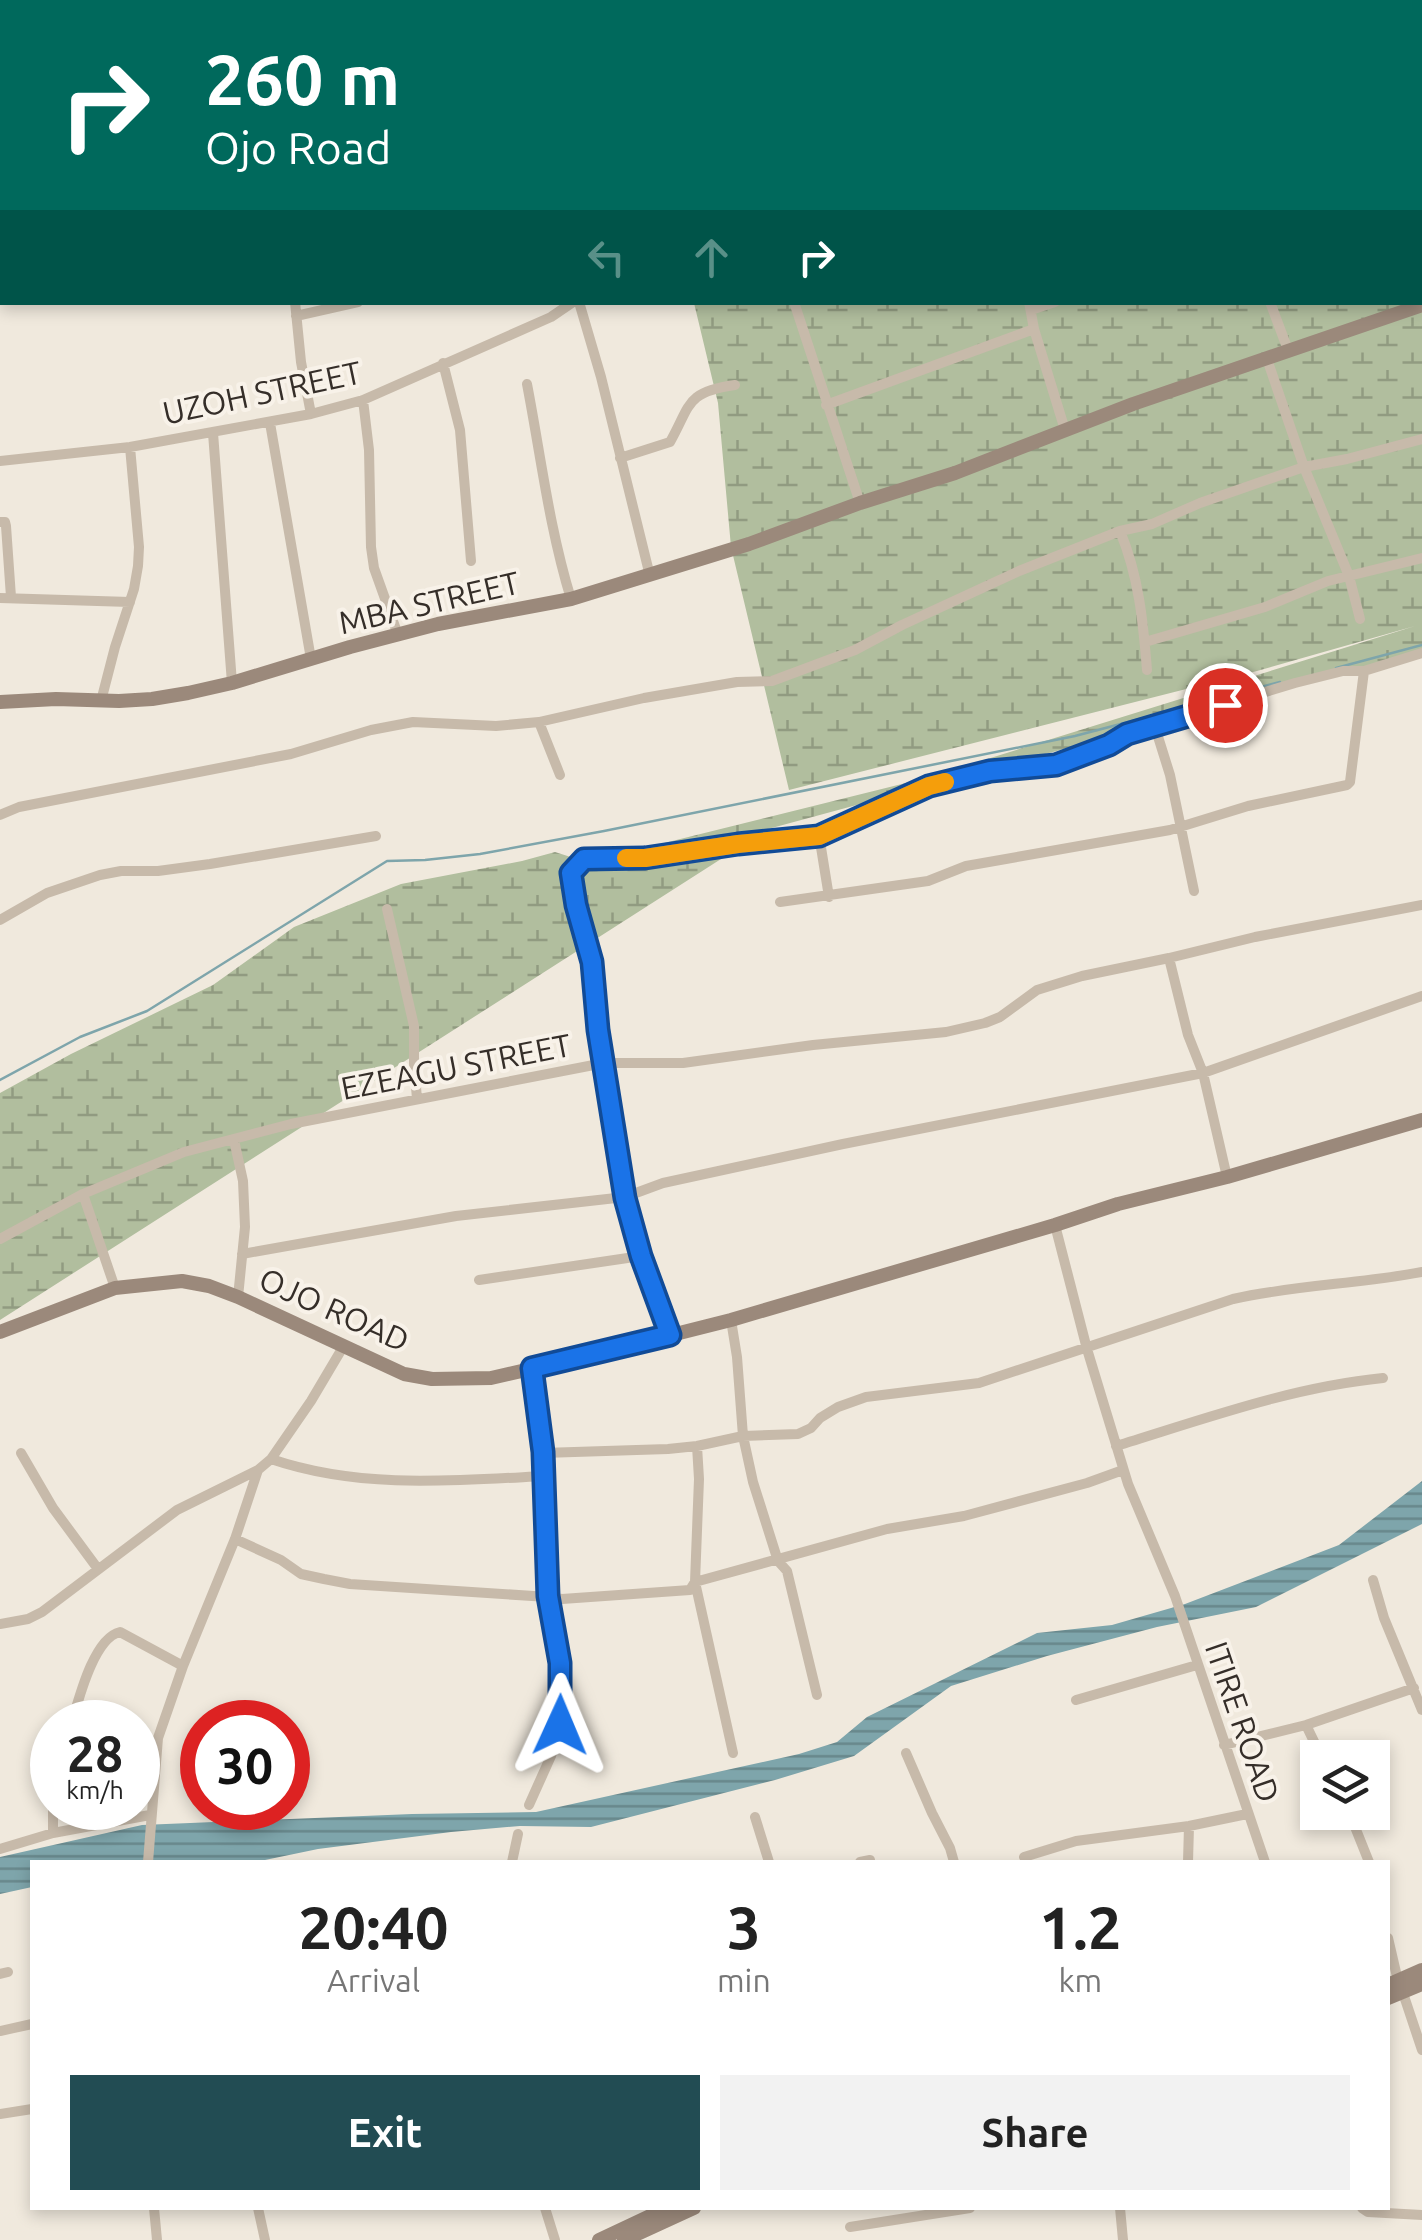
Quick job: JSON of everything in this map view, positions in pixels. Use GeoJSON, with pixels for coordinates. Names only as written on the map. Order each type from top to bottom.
{"type":"FeatureCollection","features":[{"type":"Feature","properties":{"kind":"street"},"geometry":{"type":"LineString","coordinates":[[295,305],[311,414]]}},
{"type":"Feature","properties":{"kind":"street"},"geometry":{"type":"LineString","coordinates":[[296,316],[345,305]]}},
{"type":"Feature","properties":{"kind":"street","name":"UZOH STREET"},"geometry":{"type":"LineString","coordinates":[[0,461],[130,447],[270,423],[364,400],[571,305]]}},
{"type":"Feature","properties":{"kind":"street"},"geometry":{"type":"LineString","coordinates":[[577,305],[601,377],[650,576]]}},
{"type":"Feature","properties":{"kind":"street"},"geometry":{"type":"LineString","coordinates":[[795,305],[860,503]]}},
{"type":"Feature","properties":{"kind":"street"},"geometry":{"type":"LineString","coordinates":[[1271,305],[1288,350]]}},
{"type":"Feature","properties":{"kind":"street"},"geometry":{"type":"LineString","coordinates":[[1030,306],[1065,430]]}},
{"type":"Feature","properties":{"kind":"street","name":"MBA STREET"},"geometry":{"type":"LineString","coordinates":[[0,702],[152,699],[232,683],[438,624],[571,599],[762,540],[1288,350],[1422,306]]}},
{"type":"Feature","properties":{"kind":"street"},"geometry":{"type":"LineString","coordinates":[[826,405],[1034,329]]}},
{"type":"Feature","properties":{"kind":"street"},"geometry":{"type":"LineString","coordinates":[[1266,358],[1304,468],[1349,576],[1360,619]]}},
{"type":"Feature","properties":{"kind":"street"},"geometry":{"type":"LineString","coordinates":[[443,363],[460,430],[471,561]]}},
{"type":"Feature","properties":{"kind":"street"},"geometry":{"type":"LineString","coordinates":[[527,384],[546,502],[571,599]]}},
{"type":"Feature","properties":{"kind":"street"},"geometry":{"type":"LineString","coordinates":[[620,458],[670,442],[685,409],[696,396],[735,385]]}},
{"type":"Feature","properties":{"kind":"street"},"geometry":{"type":"LineString","coordinates":[[364,400],[374,568],[398,635]]}},
{"type":"Feature","properties":{"kind":"street"},"geometry":{"type":"LineString","coordinates":[[270,423],[312,659]]}},
{"type":"Feature","properties":{"kind":"street"},"geometry":{"type":"LineString","coordinates":[[213,433],[232,683]]}},
{"type":"Feature","properties":{"kind":"street"},"geometry":{"type":"LineString","coordinates":[[0,815],[18,806],[198,774],[413,722],[496,726],[539,722],[644,698],[737,682],[772,681],[854,650],[1020,571],[1120,531],[1152,524],[1200,503],[1304,468],[1422,438]]}},
{"type":"Feature","properties":{"kind":"street"},"geometry":{"type":"LineString","coordinates":[[101,701],[136,577],[139,547],[130,447]]}},
{"type":"Feature","properties":{"kind":"street"},"geometry":{"type":"LineString","coordinates":[[0,522],[6,526],[5,597],[130,602]]}},
{"type":"Feature","properties":{"kind":"street"},"geometry":{"type":"LineString","coordinates":[[1120,531],[1140,596],[1147,670]]}},
{"type":"Feature","properties":{"kind":"street"},"geometry":{"type":"LineString","coordinates":[[1145,642],[1265,608],[1328,581],[1422,558]]}},
{"type":"Feature","properties":{"kind":"street"},"geometry":{"type":"LineString","coordinates":[[670,1335],[625,1198],[592,962],[571,873],[584,859],[645,858],[819,836],[929,786],[990,771],[1056,765],[1127,734],[1342,670],[1364,671],[1422,653]]}},
{"type":"Feature","properties":{"kind":"street"},"geometry":{"type":"LineString","coordinates":[[780,902],[928,882],[966,866],[1181,827],[1248,806],[1347,785],[1364,671]]}},
{"type":"Feature","properties":{"kind":"street"},"geometry":{"type":"LineString","coordinates":[[539,722],[560,775]]}},
{"type":"Feature","properties":{"kind":"street"},"geometry":{"type":"LineString","coordinates":[[1155,727],[1170,776],[1194,891]]}},
{"type":"Feature","properties":{"kind":"street"},"geometry":{"type":"LineString","coordinates":[[0,920],[47,894],[100,875],[210,864],[376,836]]}},
{"type":"Feature","properties":{"kind":"street"},"geometry":{"type":"LineString","coordinates":[[819,836],[828,897]]}},
{"type":"Feature","properties":{"kind":"street","name":"EZEAGU STREET"},"geometry":{"type":"LineString","coordinates":[[0,1239],[83,1194],[184,1152],[291,1124],[604,1064],[683,1063],[946,1032],[1000,1017],[1037,990],[1058,982],[1255,937],[1422,905]]}},
{"type":"Feature","properties":{"kind":"street"},"geometry":{"type":"LineString","coordinates":[[387,909],[414,1026],[418,1099]]}},
{"type":"Feature","properties":{"kind":"street"},"geometry":{"type":"LineString","coordinates":[[1169,958],[1194,1056],[1203,1073],[1227,1176]]}},
{"type":"Feature","properties":{"kind":"street"},"geometry":{"type":"LineString","coordinates":[[242,1254],[492,1210],[625,1198],[663,1184],[842,1144],[1203,1073],[1422,996]]}},
{"type":"Feature","properties":{"kind":"street","name":"OJO ROAD"},"geometry":{"type":"LineString","coordinates":[[0,1332],[115,1288],[182,1281],[238,1297],[404,1374],[432,1379],[491,1378],[732,1320],[1118,1204],[1422,1120]]}},
{"type":"Feature","properties":{"kind":"street"},"geometry":{"type":"LineString","coordinates":[[234,1140],[243,1181],[245,1227],[238,1297]]}},
{"type":"Feature","properties":{"kind":"street"},"geometry":{"type":"LineString","coordinates":[[83,1194],[115,1288]]}},
{"type":"Feature","properties":{"kind":"street","name":"ITIRE ROAD"},"geometry":{"type":"LineString","coordinates":[[1055,1225],[1116,1446],[1174,1596],[1264,1860]]}},
{"type":"Feature","properties":{"kind":"street"},"geometry":{"type":"LineString","coordinates":[[479,1280],[641,1256]]}},
{"type":"Feature","properties":{"kind":"street"},"geometry":{"type":"LineString","coordinates":[[543,1452],[698,1446],[743,1436],[798,1434],[838,1407],[866,1398],[979,1383],[1266,1292],[1361,1283],[1422,1272]]}},
{"type":"Feature","properties":{"kind":"street"},"geometry":{"type":"LineString","coordinates":[[732,1320],[743,1436],[753,1482],[778,1561],[788,1571],[817,1694]]}},
{"type":"Feature","properties":{"kind":"street"},"geometry":{"type":"LineString","coordinates":[[0,1624],[42,1612],[177,1510],[258,1470],[271,1459],[312,1400],[343,1347]]}},
{"type":"Feature","properties":{"kind":"street"},"geometry":{"type":"LineString","coordinates":[[529,1806],[552,1756],[560,1725],[560,1663],[548,1596],[543,1452],[532,1368]]}},
{"type":"Feature","properties":{"kind":"street"},"geometry":{"type":"LineString","coordinates":[[1116,1446],[1339,1382],[1383,1378]]}},
{"type":"Feature","properties":{"kind":"street"},"geometry":{"type":"LineString","coordinates":[[698,1446],[695,1582],[733,1753]]}},
{"type":"Feature","properties":{"kind":"street"},"geometry":{"type":"LineString","coordinates":[[21,1453],[53,1508],[98,1569]]}},
{"type":"Feature","properties":{"kind":"street"},"geometry":{"type":"LineString","coordinates":[[271,1459],[316,1472],[366,1479],[432,1482],[542,1476]]}},
{"type":"Feature","properties":{"kind":"street"},"geometry":{"type":"LineString","coordinates":[[160,1732],[258,1470]]}},
{"type":"Feature","properties":{"kind":"street"},"geometry":{"type":"LineString","coordinates":[[235,1538],[301,1574],[350,1584],[562,1599],[678,1592],[690,1590],[695,1582],[870,1534],[964,1516],[1124,1470]]}},
{"type":"Feature","properties":{"kind":"street"},"geometry":{"type":"LineString","coordinates":[[1373,1580],[1384,1618],[1422,1710]]}},
{"type":"Feature","properties":{"kind":"street"},"geometry":{"type":"LineString","coordinates":[[79,1700],[91,1666],[112,1634],[120,1632],[183,1666]]}},
{"type":"Feature","properties":{"kind":"street"},"geometry":{"type":"LineString","coordinates":[[1076,1700],[1197,1665]]}},
{"type":"Feature","properties":{"kind":"street"},"geometry":{"type":"LineString","coordinates":[[1224,1745],[1306,1725],[1414,1688]]}},
{"type":"Feature","properties":{"kind":"street"},"geometry":{"type":"LineString","coordinates":[[1306,1725],[1313,1740]]}},
{"type":"Feature","properties":{"kind":"street"},"geometry":{"type":"LineString","coordinates":[[906,1752],[953,1860]]}},
{"type":"Feature","properties":{"kind":"street"},"geometry":{"type":"LineString","coordinates":[[1024,1857],[1076,1841],[1247,1814]]}},
{"type":"Feature","properties":{"kind":"street"},"geometry":{"type":"LineString","coordinates":[[756,1816],[767,1860]]}},
{"type":"Feature","properties":{"kind":"street"},"geometry":{"type":"LineString","coordinates":[[1188,1860],[1189,1826]]}},
{"type":"Feature","properties":{"kind":"street"},"geometry":{"type":"LineString","coordinates":[[0,1849],[70,1830]]}},
{"type":"Feature","properties":{"kind":"street"},"geometry":{"type":"LineString","coordinates":[[148,1860],[149,1830]]}},
{"type":"Feature","properties":{"kind":"street"},"geometry":{"type":"LineString","coordinates":[[1356,1830],[1368,1860]]}},
{"type":"Feature","properties":{"kind":"street"},"geometry":{"type":"LineString","coordinates":[[512,1860],[518,1834]]}},
{"type":"Feature","properties":{"kind":"street"},"geometry":{"type":"LineString","coordinates":[[1390,1950],[1396,1986],[1422,2050]]}},
{"type":"Feature","properties":{"kind":"street"},"geometry":{"type":"LineString","coordinates":[[1396,1986],[1422,1970]]}},
{"type":"Feature","properties":{"kind":"street"},"geometry":{"type":"LineString","coordinates":[[1396,1986],[1422,1984]]}},
{"type":"Feature","properties":{"kind":"street"},"geometry":{"type":"LineString","coordinates":[[0,2031],[30,2024]]}},
{"type":"Feature","properties":{"kind":"street"},"geometry":{"type":"LineString","coordinates":[[0,2114],[30,2108]]}},
{"type":"Feature","properties":{"kind":"street"},"geometry":{"type":"LineString","coordinates":[[154,2210],[157,2240]]}},
{"type":"Feature","properties":{"kind":"street"},"geometry":{"type":"LineString","coordinates":[[258,2210],[265,2240]]}},
{"type":"Feature","properties":{"kind":"street"},"geometry":{"type":"LineString","coordinates":[[545,2210],[555,2240]]}},
{"type":"Feature","properties":{"kind":"street"},"geometry":{"type":"LineString","coordinates":[[598,2240],[664,2210]]}},
{"type":"Feature","properties":{"kind":"street"},"geometry":{"type":"LineString","coordinates":[[624,2240],[690,2210]]}},
{"type":"Feature","properties":{"kind":"street"},"geometry":{"type":"LineString","coordinates":[[850,2228],[958,2210]]}},
{"type":"Feature","properties":{"kind":"street"},"geometry":{"type":"LineString","coordinates":[[1120,2210],[1123,2240]]}},
{"type":"Feature","properties":{"kind":"street"},"geometry":{"type":"LineString","coordinates":[[1365,2210],[1422,2214]]}},
{"type":"Feature","properties":{"kind":"green space"},"geometry":{"type":"Polygon","coordinates":[[[694,305],[1422,305],[1422,652],[768,829],[0,1320],[0,1093],[213,985],[294,927],[401,884],[555,852],[577,859],[644,848],[926,778],[1415,626],[1257,671],[789,790],[731,547],[718,403],[694,305]]]}},
{"type":"Feature","properties":{"kind":"water"},"geometry":{"type":"Polygon","coordinates":[[[1422,1481],[1422,1524],[1256,1607],[1157,1627],[951,1686],[854,1756],[775,1780],[591,1827],[520,1826],[451,1832],[265,1860],[30,1860],[30,1887],[0,1894],[0,1857],[120,1830],[160,1830],[160,1824],[180,1823],[180,1830],[310,1830],[310,1818],[536,1812],[799,1754],[837,1742],[867,1717],[1037,1633],[1112,1625],[1185,1604],[1339,1545],[1422,1481]]]}},
{"type":"Feature","properties":{"kind":"waterway"},"geometry":{"type":"LineString","coordinates":[[1336,668],[1422,645]]}},
{"type":"Feature","properties":{"kind":"waterway"},"geometry":{"type":"LineString","coordinates":[[0,1080],[80,1037],[147,1011],[387,861],[480,854],[604,831],[1075,736],[1280,682]]}},
{"type":"Feature","properties":{"kind":"slow traffic"},"geometry":{"type":"LineString","coordinates":[[626,858],[819,836],[945,782]]}},
{"type":"Feature","properties":{"kind":"route"},"geometry":{"type":"LineString","coordinates":[[560,1725],[560,1663],[548,1596],[543,1452],[532,1368],[670,1335],[625,1198],[598,1030],[592,962],[571,873],[584,859],[645,858],[819,836],[929,786],[990,771],[1056,765],[1127,734],[1225,705]]}}]}
